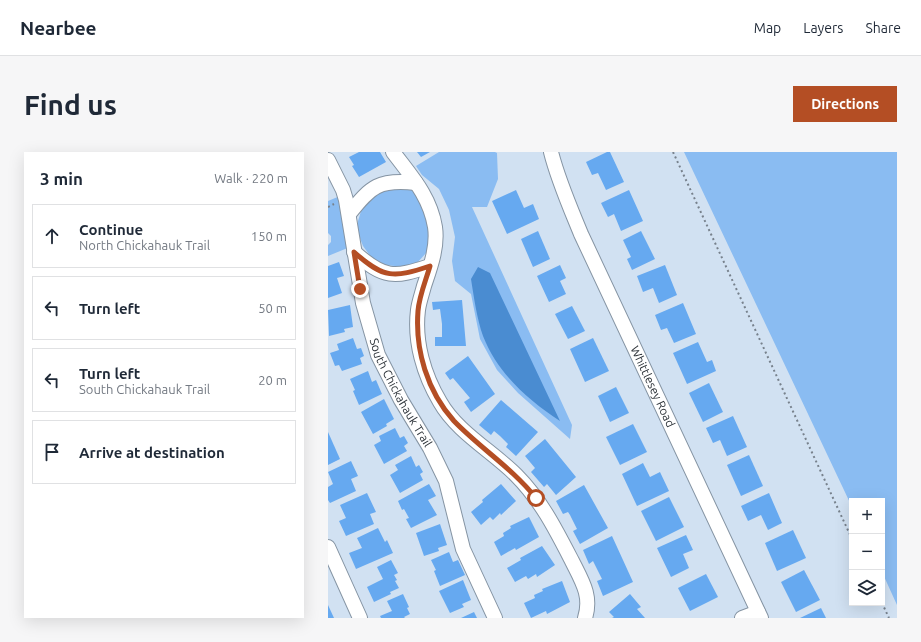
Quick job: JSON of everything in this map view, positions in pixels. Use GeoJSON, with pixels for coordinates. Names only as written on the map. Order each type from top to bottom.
{"type":"FeatureCollection","features":[{"type":"Feature","properties":{"kind":"street"},"geometry":{"type":"LineString","coordinates":[[392,152],[426,197],[432,212],[435,228],[435,244],[418,309],[418,340],[423,364],[432,388],[443,407],[455,421],[515,474],[537,500],[553,524],[583,583],[587,595],[587,612],[585,618]]}},
{"type":"Feature","properties":{"kind":"street","name":"Whittlesey Road"},"geometry":{"type":"LineString","coordinates":[[551,152],[566,198],[581,234],[760,615]]}},
{"type":"Feature","properties":{"kind":"street","name":"South Chickahauk Trail"},"geometry":{"type":"LineString","coordinates":[[328,160],[343,190],[349,214],[366,318],[378,355],[401,400],[438,463],[446,482],[463,549],[494,618]]}},
{"type":"Feature","properties":{"kind":"street"},"geometry":{"type":"LineString","coordinates":[[349,214],[367,193],[378,186],[390,182],[416,183]]}},
{"type":"Feature","properties":{"kind":"street"},"geometry":{"type":"LineString","coordinates":[[354,252],[368,264],[381,272],[393,275],[409,273],[430,266]]}},
{"type":"Feature","properties":{"kind":"street"},"geometry":{"type":"LineString","coordinates":[[328,547],[332,566],[360,618]]}},
{"type":"Feature","properties":{"kind":"street"},"geometry":{"type":"LineString","coordinates":[[742,618],[760,615]]}},
{"type":"Feature","properties":{"kind":"path"},"geometry":{"type":"LineString","coordinates":[[673,152],[850,534]]}},
{"type":"Feature","properties":{"kind":"path"},"geometry":{"type":"LineString","coordinates":[[883,606],[889,618]]}},
{"type":"Feature","properties":{"kind":"shaded area"},"geometry":{"type":"Polygon","coordinates":[[[439,152],[497,153],[498,179],[487,207],[472,207],[572,425],[570,439],[518,393],[497,370],[480,339],[471,294],[455,281],[452,261],[455,237],[449,210],[439,189],[422,175],[416,166],[439,152]]]}},
{"type":"Feature","properties":{"kind":"shaded area"},"geometry":{"type":"Polygon","coordinates":[[[684,152],[897,152],[897,605],[885,579],[885,498],[849,498],[849,501],[684,152]]]}},
{"type":"Feature","properties":{"kind":"shaded area"},"geometry":{"type":"Polygon","coordinates":[[[405,186],[414,190],[426,211],[430,240],[427,252],[417,263],[406,267],[384,265],[371,257],[363,246],[358,233],[358,221],[362,208],[377,191],[405,186]]]}},
{"type":"Feature","properties":{"kind":"shaded area"},"geometry":{"type":"Polygon","coordinates":[[[340,196],[350,247],[328,256],[328,245],[331,242],[331,236],[328,233],[328,201],[340,196]]]}},
{"type":"Feature","properties":{"kind":"shaded area"},"geometry":{"type":"Polygon","coordinates":[[[478,267],[490,273],[560,421],[548,413],[515,385],[489,350],[479,323],[471,279],[478,267]]]}},
{"type":"Feature","properties":{"kind":"building"},"geometry":{"type":"Polygon","coordinates":[[[359,152],[380,152],[386,162],[359,177],[352,166],[354,165],[349,157],[359,152]]]}},
{"type":"Feature","properties":{"kind":"building"},"geometry":{"type":"Polygon","coordinates":[[[417,152],[430,152],[421,157],[417,152]]]}},
{"type":"Feature","properties":{"kind":"building"},"geometry":{"type":"Polygon","coordinates":[[[610,152],[624,182],[606,190],[598,173],[592,175],[586,162],[610,152]]]}},
{"type":"Feature","properties":{"kind":"building"},"geometry":{"type":"Polygon","coordinates":[[[516,190],[524,208],[533,204],[539,219],[507,234],[492,201],[516,190]]]}},
{"type":"Feature","properties":{"kind":"building"},"geometry":{"type":"Polygon","coordinates":[[[629,190],[643,221],[621,231],[614,214],[608,217],[601,203],[629,190]]]}},
{"type":"Feature","properties":{"kind":"building"},"geometry":{"type":"Polygon","coordinates":[[[538,231],[550,259],[533,267],[521,239],[538,231]]]}},
{"type":"Feature","properties":{"kind":"building"},"geometry":{"type":"Polygon","coordinates":[[[641,231],[655,259],[632,270],[627,259],[631,257],[623,240],[641,231]]]}},
{"type":"Feature","properties":{"kind":"building"},"geometry":{"type":"Polygon","coordinates":[[[339,262],[344,276],[337,278],[342,293],[328,298],[328,266],[339,262]]]}},
{"type":"Feature","properties":{"kind":"building"},"geometry":{"type":"Polygon","coordinates":[[[560,265],[566,278],[560,281],[566,294],[549,302],[537,276],[560,265]]]}},
{"type":"Feature","properties":{"kind":"building"},"geometry":{"type":"Polygon","coordinates":[[[665,265],[677,295],[659,303],[653,288],[643,292],[637,276],[665,265]]]}},
{"type":"Feature","properties":{"kind":"building"},"geometry":{"type":"Polygon","coordinates":[[[462,300],[466,346],[435,346],[435,337],[442,337],[442,324],[440,309],[433,310],[432,302],[462,300]]]}},
{"type":"Feature","properties":{"kind":"building"},"geometry":{"type":"Polygon","coordinates":[[[683,303],[696,334],[674,343],[667,328],[661,330],[655,315],[683,303]]]}},
{"type":"Feature","properties":{"kind":"building"},"geometry":{"type":"Polygon","coordinates":[[[350,305],[353,327],[344,329],[345,332],[329,336],[328,310],[350,305]]]}},
{"type":"Feature","properties":{"kind":"building"},"geometry":{"type":"Polygon","coordinates":[[[572,306],[585,331],[568,339],[555,314],[572,306]]]}},
{"type":"Feature","properties":{"kind":"building"},"geometry":{"type":"Polygon","coordinates":[[[353,338],[357,349],[361,348],[364,356],[360,358],[362,364],[342,371],[339,365],[335,366],[330,353],[339,350],[337,344],[353,338]]]}},
{"type":"Feature","properties":{"kind":"building"},"geometry":{"type":"Polygon","coordinates":[[[593,338],[609,371],[585,382],[570,349],[593,338]]]}},
{"type":"Feature","properties":{"kind":"building"},"geometry":{"type":"Polygon","coordinates":[[[698,342],[707,362],[712,360],[716,371],[687,384],[673,353],[698,342]]]}},
{"type":"Feature","properties":{"kind":"building"},"geometry":{"type":"Polygon","coordinates":[[[468,356],[495,394],[471,412],[464,402],[470,398],[453,378],[450,380],[445,373],[468,356]]]}},
{"type":"Feature","properties":{"kind":"building"},"geometry":{"type":"Polygon","coordinates":[[[368,371],[372,382],[376,380],[382,394],[359,405],[350,379],[368,371]]]}},
{"type":"Feature","properties":{"kind":"building"},"geometry":{"type":"Polygon","coordinates":[[[709,383],[723,412],[703,422],[689,393],[709,383]]]}},
{"type":"Feature","properties":{"kind":"building"},"geometry":{"type":"Polygon","coordinates":[[[616,387],[629,413],[610,422],[598,396],[616,387]]]}},
{"type":"Feature","properties":{"kind":"building"},"geometry":{"type":"Polygon","coordinates":[[[384,399],[394,419],[386,424],[387,426],[373,434],[361,412],[384,399]]]}},
{"type":"Feature","properties":{"kind":"building"},"geometry":{"type":"Polygon","coordinates":[[[501,400],[538,432],[516,456],[506,447],[508,444],[500,436],[494,431],[491,435],[479,425],[501,400]]]}},
{"type":"Feature","properties":{"kind":"building"},"geometry":{"type":"Polygon","coordinates":[[[733,416],[747,447],[727,456],[720,440],[713,443],[706,428],[733,416]]]}},
{"type":"Feature","properties":{"kind":"building"},"geometry":{"type":"Polygon","coordinates":[[[633,424],[647,452],[620,465],[606,437],[633,424]]]}},
{"type":"Feature","properties":{"kind":"building"},"geometry":{"type":"Polygon","coordinates":[[[395,428],[400,438],[404,436],[408,443],[404,446],[407,451],[384,464],[374,445],[381,441],[379,436],[395,428]]]}},
{"type":"Feature","properties":{"kind":"building"},"geometry":{"type":"Polygon","coordinates":[[[328,432],[340,459],[328,465],[328,432]]]}},
{"type":"Feature","properties":{"kind":"building"},"geometry":{"type":"Polygon","coordinates":[[[545,439],[576,477],[556,495],[547,484],[544,487],[531,472],[535,468],[525,456],[545,439]]]}},
{"type":"Feature","properties":{"kind":"building"},"geometry":{"type":"Polygon","coordinates":[[[749,455],[763,486],[741,496],[727,465],[749,455]]]}},
{"type":"Feature","properties":{"kind":"building"},"geometry":{"type":"Polygon","coordinates":[[[411,456],[416,467],[419,465],[423,472],[420,474],[423,480],[400,493],[390,475],[398,470],[395,465],[411,456]]]}},
{"type":"Feature","properties":{"kind":"building"},"geometry":{"type":"Polygon","coordinates":[[[351,461],[358,476],[351,479],[356,491],[330,503],[328,500],[328,487],[333,484],[328,472],[351,461]]]}},
{"type":"Feature","properties":{"kind":"building"},"geometry":{"type":"Polygon","coordinates":[[[643,463],[650,477],[660,472],[669,491],[637,506],[622,474],[643,463]]]}},
{"type":"Feature","properties":{"kind":"building"},"geometry":{"type":"Polygon","coordinates":[[[429,484],[436,496],[428,500],[437,515],[411,528],[406,519],[409,518],[404,509],[402,510],[398,501],[429,484]]]}},
{"type":"Feature","properties":{"kind":"building"},"geometry":{"type":"Polygon","coordinates":[[[501,484],[516,501],[501,515],[500,513],[493,520],[490,517],[481,525],[471,512],[483,502],[482,500],[501,484]]]}},
{"type":"Feature","properties":{"kind":"building"},"geometry":{"type":"Polygon","coordinates":[[[584,485],[608,528],[580,544],[573,531],[577,529],[570,515],[568,512],[563,514],[556,501],[584,485]]]}},
{"type":"Feature","properties":{"kind":"building"},"geometry":{"type":"Polygon","coordinates":[[[367,493],[376,512],[370,514],[374,524],[346,536],[339,521],[346,518],[340,505],[367,493]]]}},
{"type":"Feature","properties":{"kind":"building"},"geometry":{"type":"Polygon","coordinates":[[[769,493],[782,523],[768,530],[761,515],[748,521],[741,506],[769,493]]]}},
{"type":"Feature","properties":{"kind":"building"},"geometry":{"type":"Polygon","coordinates":[[[669,497],[684,527],[656,541],[641,511],[669,497]]]}},
{"type":"Feature","properties":{"kind":"building"},"geometry":{"type":"Polygon","coordinates":[[[529,517],[539,537],[516,550],[515,548],[501,556],[494,542],[504,536],[503,533],[511,528],[510,526],[529,517]]]}},
{"type":"Feature","properties":{"kind":"building"},"geometry":{"type":"Polygon","coordinates":[[[440,524],[447,545],[438,548],[439,551],[424,556],[416,533],[440,524]]]}},
{"type":"Feature","properties":{"kind":"building"},"geometry":{"type":"Polygon","coordinates":[[[378,528],[385,542],[387,540],[393,553],[356,569],[349,553],[362,548],[357,538],[378,528]]]}},
{"type":"Feature","properties":{"kind":"building"},"geometry":{"type":"Polygon","coordinates":[[[793,530],[806,558],[777,571],[765,543],[793,530]]]}},
{"type":"Feature","properties":{"kind":"building"},"geometry":{"type":"Polygon","coordinates":[[[686,535],[693,550],[683,554],[689,568],[671,577],[657,548],[686,535]]]}},
{"type":"Feature","properties":{"kind":"building"},"geometry":{"type":"Polygon","coordinates":[[[612,536],[633,582],[603,596],[597,581],[602,579],[593,561],[589,564],[583,550],[612,536]]]}},
{"type":"Feature","properties":{"kind":"building"},"geometry":{"type":"Polygon","coordinates":[[[542,546],[555,565],[537,577],[536,574],[528,579],[526,576],[515,582],[507,568],[521,560],[520,558],[542,546]]]}},
{"type":"Feature","properties":{"kind":"building"},"geometry":{"type":"Polygon","coordinates":[[[449,552],[453,562],[458,560],[465,575],[440,586],[434,571],[436,570],[431,560],[449,552]]]}},
{"type":"Feature","properties":{"kind":"building"},"geometry":{"type":"Polygon","coordinates":[[[391,560],[398,573],[394,575],[397,580],[395,581],[399,588],[390,592],[391,594],[374,602],[367,587],[383,579],[377,567],[391,560]]]}},
{"type":"Feature","properties":{"kind":"building"},"geometry":{"type":"Polygon","coordinates":[[[804,570],[820,600],[796,612],[781,582],[804,570]]]}},
{"type":"Feature","properties":{"kind":"building"},"geometry":{"type":"Polygon","coordinates":[[[706,574],[718,597],[690,611],[678,588],[706,574]]]}},
{"type":"Feature","properties":{"kind":"building"},"geometry":{"type":"Polygon","coordinates":[[[463,580],[471,600],[462,604],[464,607],[450,613],[439,591],[463,580]]]}},
{"type":"Feature","properties":{"kind":"building"},"geometry":{"type":"Polygon","coordinates":[[[562,581],[570,602],[547,614],[546,611],[531,618],[524,603],[535,598],[534,595],[543,591],[542,589],[562,581]]]}},
{"type":"Feature","properties":{"kind":"building"},"geometry":{"type":"Polygon","coordinates":[[[403,594],[409,607],[407,608],[410,614],[404,617],[405,618],[381,618],[380,616],[392,611],[387,601],[403,594]]]}},
{"type":"Feature","properties":{"kind":"building"},"geometry":{"type":"Polygon","coordinates":[[[630,594],[641,607],[637,609],[645,618],[612,618],[614,617],[609,612],[630,594]]]}},
{"type":"Feature","properties":{"kind":"building"},"geometry":{"type":"Polygon","coordinates":[[[328,605],[334,618],[328,618],[328,605]]]}},
{"type":"Feature","properties":{"kind":"building"},"geometry":{"type":"Polygon","coordinates":[[[821,608],[826,618],[800,618],[821,608]]]}},
{"type":"Feature","properties":{"kind":"building"},"geometry":{"type":"Polygon","coordinates":[[[474,612],[477,618],[461,618],[474,612]]]}},
{"type":"Feature","properties":{"kind":"route"},"geometry":{"type":"LineString","coordinates":[[360,289],[354,252],[368,264],[381,272],[393,275],[409,273],[430,266],[418,309],[418,340],[423,364],[432,388],[443,407],[455,421],[515,474],[536,498]]}}]}
